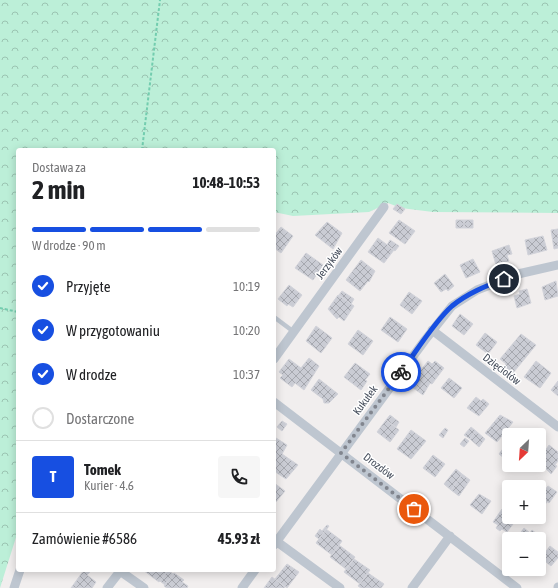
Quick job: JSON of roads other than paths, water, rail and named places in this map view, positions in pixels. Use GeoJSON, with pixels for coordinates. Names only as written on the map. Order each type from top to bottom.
{"type":"FeatureCollection","features":[{"type":"Feature","properties":{"kind":"street","name":"Jerzyków"},"geometry":{"type":"LineString","coordinates":[[276,356],[384,207]]}},
{"type":"Feature","properties":{"kind":"street","name":"Kukułek"},"geometry":{"type":"LineString","coordinates":[[276,542],[432,330],[452,306],[477,290],[518,274],[558,265]]}},
{"type":"Feature","properties":{"kind":"street","name":"Dzięciołów"},"geometry":{"type":"LineString","coordinates":[[432,330],[558,427]]}},
{"type":"Feature","properties":{"kind":"street","name":"Drozdów"},"geometry":{"type":"LineString","coordinates":[[276,404],[517,588]]}},
{"type":"Feature","properties":{"kind":"street"},"geometry":{"type":"LineString","coordinates":[[412,588],[450,536]]}},
{"type":"Feature","properties":{"kind":"street"},"geometry":{"type":"LineString","coordinates":[[276,544],[340,588]]}},
{"type":"Feature","properties":{"kind":"street"},"geometry":{"type":"LineString","coordinates":[[14,588],[19,572]]}},
{"type":"Feature","properties":{"kind":"street"},"geometry":{"type":"LineString","coordinates":[[107,588],[119,572]]}},
{"type":"Feature","properties":{"kind":"street"},"geometry":{"type":"LineString","coordinates":[[123,572],[144,588]]}},
{"type":"Feature","properties":{"kind":"street"},"geometry":{"type":"LineString","coordinates":[[242,588],[254,572]]}},
{"type":"Feature","properties":{"kind":"lane"},"geometry":{"type":"LineString","coordinates":[[276,318],[294,332]]}}]}
